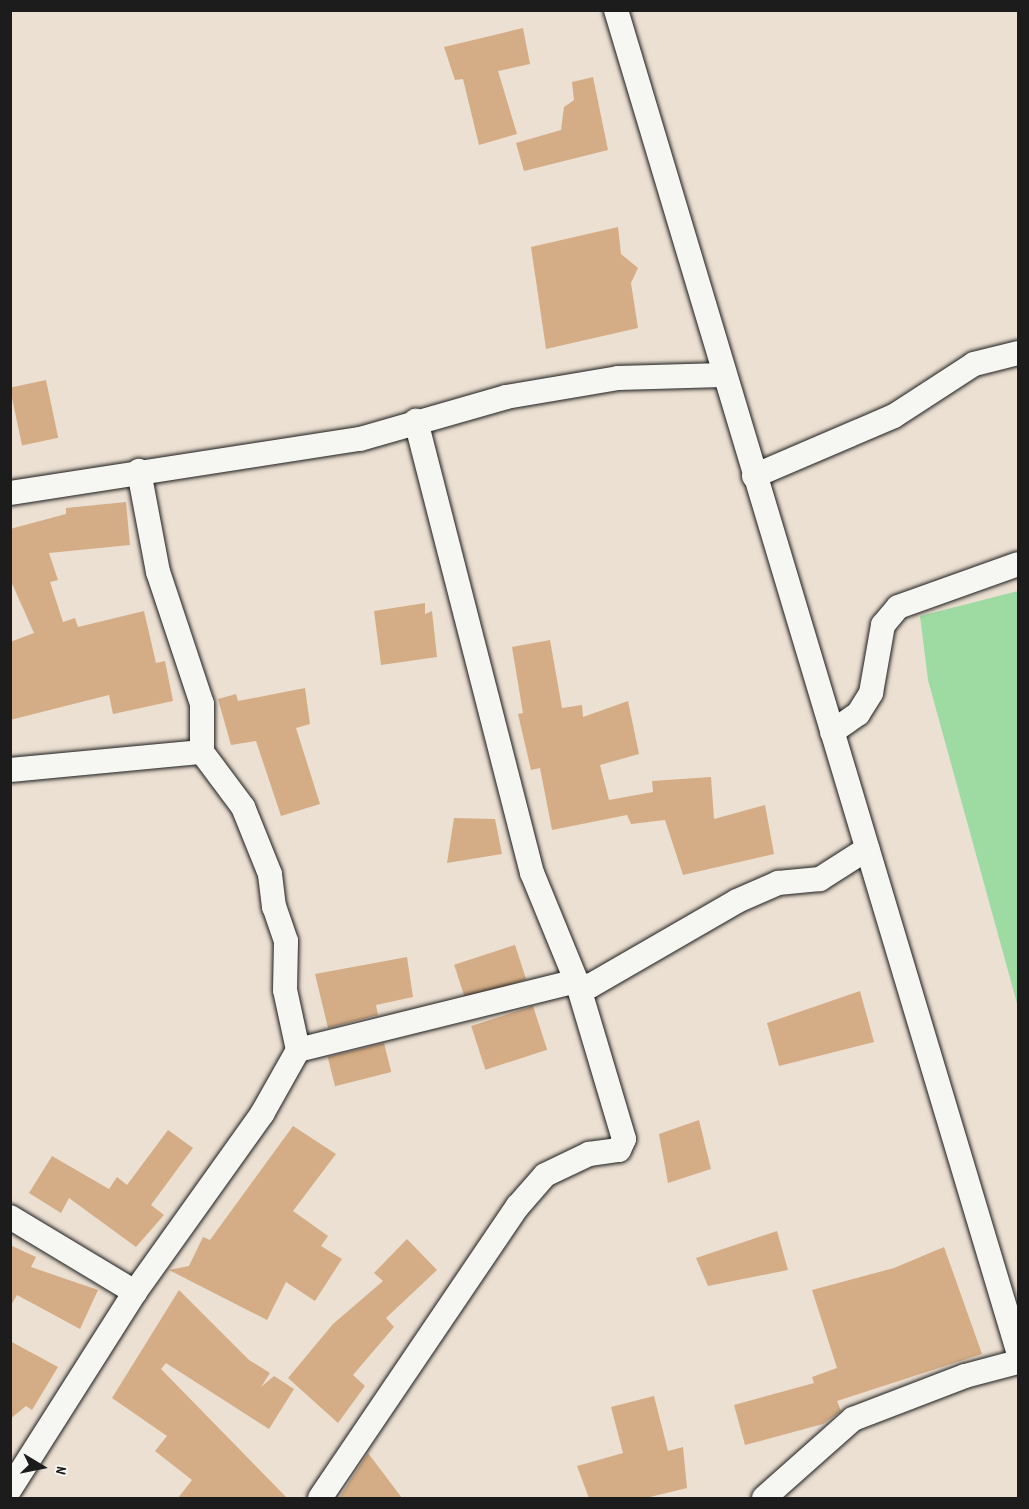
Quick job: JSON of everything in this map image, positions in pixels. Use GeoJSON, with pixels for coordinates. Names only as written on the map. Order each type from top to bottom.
{"type":"FeatureCollection","features":[{"type":"Feature","properties":{"kind":"street"},"geometry":{"type":"LineString","coordinates":[[616,10],[723,375],[1018,1351]]}},
{"type":"Feature","properties":{"kind":"street"},"geometry":{"type":"LineString","coordinates":[[754,476],[894,416],[974,364],[1018,353]]}},
{"type":"Feature","properties":{"kind":"street"},"geometry":{"type":"LineString","coordinates":[[10,493],[139,471],[360,439],[416,421],[506,397],[618,378],[723,375]]}},
{"type":"Feature","properties":{"kind":"street"},"geometry":{"type":"LineString","coordinates":[[320,1498],[518,1206],[545,1175],[569,1162],[619,1149],[624,1139],[577,983],[532,873],[416,421]]}},
{"type":"Feature","properties":{"kind":"street"},"geometry":{"type":"LineString","coordinates":[[10,1489],[135,1292],[262,1114],[298,1050],[285,990],[286,941],[273,907],[270,873],[243,807],[202,752],[202,704],[158,572],[139,471]]}},
{"type":"Feature","properties":{"kind":"street"},"geometry":{"type":"LineString","coordinates":[[831,732],[858,714],[871,693],[883,626],[898,608],[1018,564]]}},
{"type":"Feature","properties":{"kind":"street"},"geometry":{"type":"LineString","coordinates":[[10,770],[202,752]]}},
{"type":"Feature","properties":{"kind":"street"},"geometry":{"type":"LineString","coordinates":[[298,1050],[577,983],[590,986],[737,901],[778,883],[820,879],[867,849]]}},
{"type":"Feature","properties":{"kind":"street"},"geometry":{"type":"LineString","coordinates":[[10,1217],[135,1292]]}},
{"type":"Feature","properties":{"kind":"street"},"geometry":{"type":"LineString","coordinates":[[764,1498],[853,1419],[965,1376],[1018,1362]]}},
{"type":"Feature","properties":{"kind":"green space"},"geometry":{"type":"Polygon","coordinates":[[[1018,591],[1018,1007],[928,680],[920,616],[1018,591]]]}},
{"type":"Feature","properties":{"kind":"building"},"geometry":{"type":"Polygon","coordinates":[[[523,28],[530,64],[498,71],[517,134],[479,145],[463,79],[455,80],[444,47],[523,28]]]}},
{"type":"Feature","properties":{"kind":"building"},"geometry":{"type":"Polygon","coordinates":[[[593,77],[608,150],[524,171],[516,143],[561,130],[564,107],[574,100],[572,82],[593,77]]]}},
{"type":"Feature","properties":{"kind":"building"},"geometry":{"type":"Polygon","coordinates":[[[618,227],[621,254],[638,268],[631,283],[638,328],[546,349],[531,247],[618,227]]]}},
{"type":"Feature","properties":{"kind":"building"},"geometry":{"type":"Polygon","coordinates":[[[46,380],[58,438],[22,445],[10,388],[46,380]]]}},
{"type":"Feature","properties":{"kind":"building"},"geometry":{"type":"Polygon","coordinates":[[[126,502],[130,545],[49,553],[58,580],[50,582],[63,622],[75,618],[78,627],[144,611],[156,663],[165,661],[173,701],[113,714],[109,695],[10,720],[10,642],[34,633],[10,579],[10,529],[66,514],[66,508],[126,502]]]}},
{"type":"Feature","properties":{"kind":"building"},"geometry":{"type":"Polygon","coordinates":[[[425,603],[425,614],[432,611],[437,657],[381,665],[374,611],[425,603]]]}},
{"type":"Feature","properties":{"kind":"building"},"geometry":{"type":"Polygon","coordinates":[[[550,640],[562,708],[582,705],[583,717],[628,701],[639,754],[600,765],[609,800],[653,792],[652,781],[711,777],[714,819],[765,805],[774,854],[683,875],[665,820],[631,824],[627,815],[552,830],[540,768],[531,770],[518,714],[523,713],[512,647],[550,640]]]}},
{"type":"Feature","properties":{"kind":"building"},"geometry":{"type":"Polygon","coordinates":[[[305,688],[310,724],[296,728],[320,804],[281,816],[256,741],[231,745],[218,699],[236,694],[238,701],[305,688]]]}},
{"type":"Feature","properties":{"kind":"building"},"geometry":{"type":"Polygon","coordinates":[[[454,818],[495,819],[502,854],[447,863],[454,818]]]}},
{"type":"Feature","properties":{"kind":"building"},"geometry":{"type":"Polygon","coordinates":[[[515,945],[526,979],[465,999],[454,965],[515,945]]]}},
{"type":"Feature","properties":{"kind":"building"},"geometry":{"type":"Polygon","coordinates":[[[407,957],[413,997],[376,1005],[378,1015],[328,1028],[315,974],[407,957]]]}},
{"type":"Feature","properties":{"kind":"building"},"geometry":{"type":"Polygon","coordinates":[[[860,991],[874,1042],[779,1066],[767,1023],[860,991]]]}},
{"type":"Feature","properties":{"kind":"building"},"geometry":{"type":"Polygon","coordinates":[[[533,1006],[547,1050],[485,1070],[471,1026],[533,1006]]]}},
{"type":"Feature","properties":{"kind":"building"},"geometry":{"type":"Polygon","coordinates":[[[384,1043],[391,1072],[335,1086],[328,1057],[384,1043]]]}},
{"type":"Feature","properties":{"kind":"building"},"geometry":{"type":"Polygon","coordinates":[[[699,1120],[711,1169],[668,1183],[659,1134],[699,1120]]]}},
{"type":"Feature","properties":{"kind":"building"},"geometry":{"type":"Polygon","coordinates":[[[293,1126],[336,1154],[293,1211],[328,1236],[321,1246],[342,1259],[315,1301],[286,1282],[267,1320],[169,1270],[189,1266],[203,1237],[210,1240],[293,1126]]]}},
{"type":"Feature","properties":{"kind":"building"},"geometry":{"type":"Polygon","coordinates":[[[168,1130],[193,1148],[151,1205],[164,1215],[136,1247],[69,1198],[61,1213],[29,1193],[52,1156],[109,1189],[117,1177],[127,1185],[168,1130]]]}},
{"type":"Feature","properties":{"kind":"building"},"geometry":{"type":"Polygon","coordinates":[[[777,1231],[788,1270],[708,1286],[696,1258],[777,1231]]]}},
{"type":"Feature","properties":{"kind":"building"},"geometry":{"type":"Polygon","coordinates":[[[407,1239],[437,1270],[386,1318],[394,1327],[353,1375],[365,1386],[338,1423],[288,1378],[333,1324],[383,1281],[374,1273],[407,1239]]]}},
{"type":"Feature","properties":{"kind":"building"},"geometry":{"type":"Polygon","coordinates":[[[10,1245],[36,1257],[31,1267],[98,1290],[80,1329],[17,1295],[10,1307],[10,1245]]]}},
{"type":"Feature","properties":{"kind":"building"},"geometry":{"type":"Polygon","coordinates":[[[944,1247],[982,1354],[837,1401],[841,1411],[823,1424],[745,1445],[734,1405],[814,1383],[812,1377],[837,1368],[812,1290],[894,1268],[944,1247]]]}},
{"type":"Feature","properties":{"kind":"building"},"geometry":{"type":"Polygon","coordinates":[[[179,1290],[249,1360],[270,1373],[261,1387],[274,1376],[294,1389],[269,1429],[166,1363],[161,1369],[287,1498],[178,1498],[192,1480],[155,1451],[167,1436],[112,1398],[179,1290]]]}},
{"type":"Feature","properties":{"kind":"building"},"geometry":{"type":"Polygon","coordinates":[[[10,1341],[58,1367],[32,1410],[26,1406],[10,1419],[10,1341]]]}},
{"type":"Feature","properties":{"kind":"building"},"geometry":{"type":"Polygon","coordinates":[[[654,1396],[668,1451],[683,1447],[687,1488],[646,1498],[589,1498],[577,1466],[623,1453],[611,1407],[654,1396]]]}},
{"type":"Feature","properties":{"kind":"building"},"geometry":{"type":"Polygon","coordinates":[[[368,1453],[402,1498],[339,1498],[368,1453]]]}}]}
